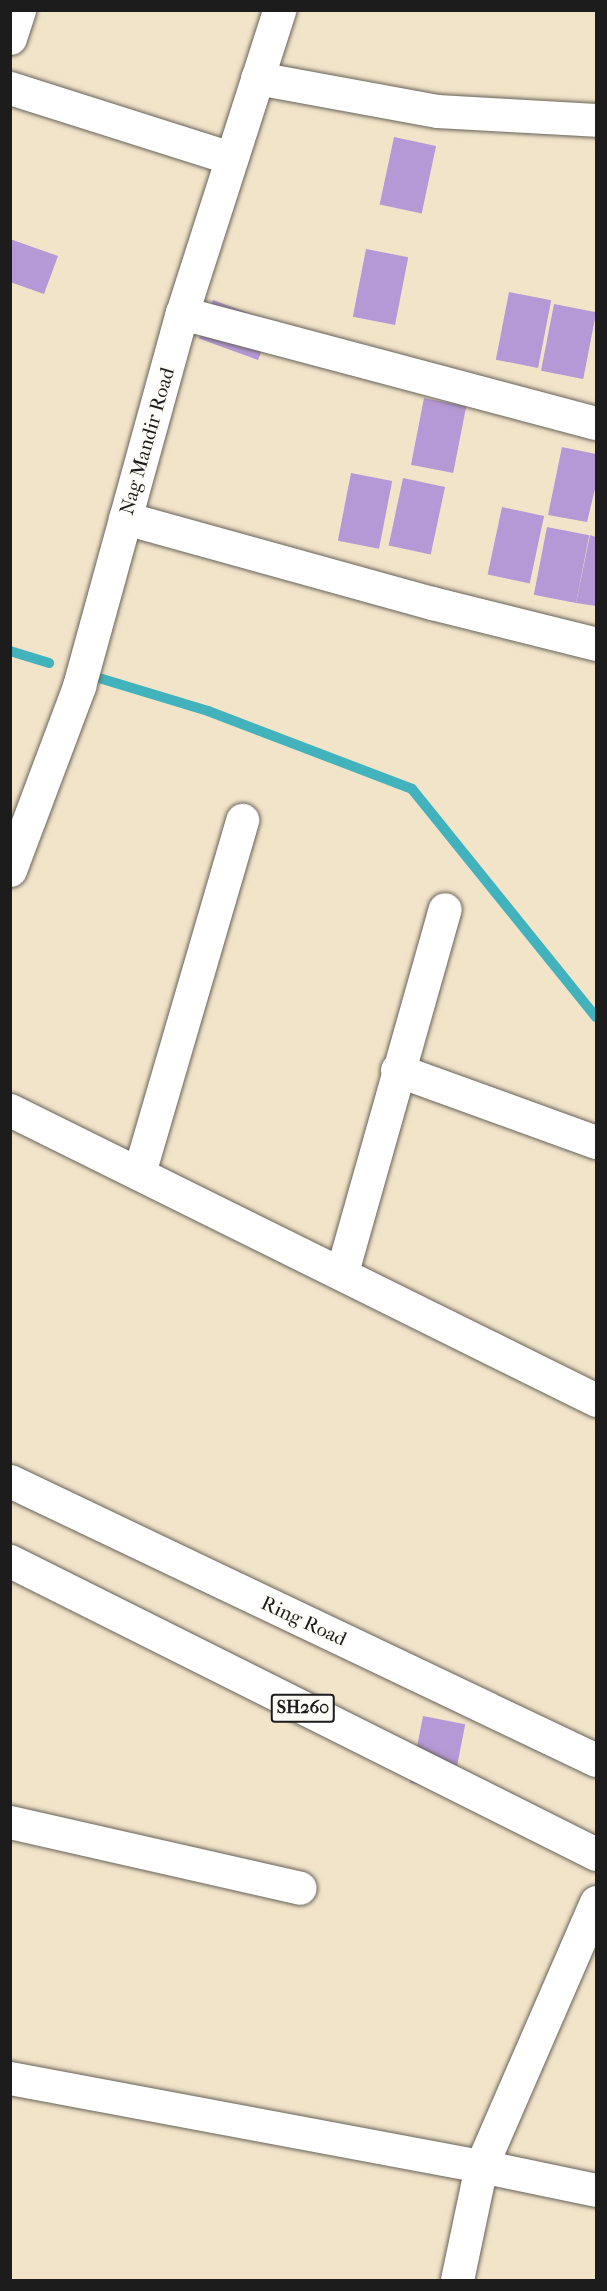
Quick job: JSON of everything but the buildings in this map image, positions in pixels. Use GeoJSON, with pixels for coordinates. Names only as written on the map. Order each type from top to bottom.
{"type":"FeatureCollection","features":[{"type":"Feature","properties":{"kind":"street"},"geometry":{"type":"LineString","coordinates":[[10,38],[19,10]]}},
{"type":"Feature","properties":{"kind":"street","name":"Nag Mandir Road"},"geometry":{"type":"LineString","coordinates":[[10,870],[79,686],[182,313],[279,10]]}},
{"type":"Feature","properties":{"kind":"street"},"geometry":{"type":"LineString","coordinates":[[257,78],[437,111],[597,120]]}},
{"type":"Feature","properties":{"kind":"street"},"geometry":{"type":"LineString","coordinates":[[10,87],[231,158]]}},
{"type":"Feature","properties":{"kind":"street"},"geometry":{"type":"LineString","coordinates":[[182,313],[597,423]]}},
{"type":"Feature","properties":{"kind":"street"},"geometry":{"type":"LineString","coordinates":[[125,518],[432,603],[597,644]]}},
{"type":"Feature","properties":{"kind":"street"},"geometry":{"type":"LineString","coordinates":[[139,1173],[242,820]]}},
{"type":"Feature","properties":{"kind":"street"},"geometry":{"type":"LineString","coordinates":[[342,1272],[397,1070],[445,909]]}},
{"type":"Feature","properties":{"kind":"street"},"geometry":{"type":"LineString","coordinates":[[397,1070],[597,1142]]}},
{"type":"Feature","properties":{"kind":"street"},"geometry":{"type":"LineString","coordinates":[[10,1110],[342,1272],[597,1400]]}},
{"type":"Feature","properties":{"kind":"street","name":"Ring Road"},"geometry":{"type":"LineString","coordinates":[[10,1481],[597,1760]]}},
{"type":"Feature","properties":{"kind":"street","name":"SH260"},"geometry":{"type":"LineString","coordinates":[[10,1561],[597,1854]]}},
{"type":"Feature","properties":{"kind":"street"},"geometry":{"type":"LineString","coordinates":[[10,1822],[300,1888]]}},
{"type":"Feature","properties":{"kind":"street"},"geometry":{"type":"LineString","coordinates":[[457,2280],[481,2166],[597,1902]]}},
{"type":"Feature","properties":{"kind":"street"},"geometry":{"type":"LineString","coordinates":[[10,2078],[481,2166],[597,2190]]}},
{"type":"Feature","properties":{"kind":"waterway"},"geometry":{"type":"LineString","coordinates":[[10,651],[49,663]]}},
{"type":"Feature","properties":{"kind":"waterway"},"geometry":{"type":"LineString","coordinates":[[99,678],[208,711],[412,789],[596,1017]]}}]}
